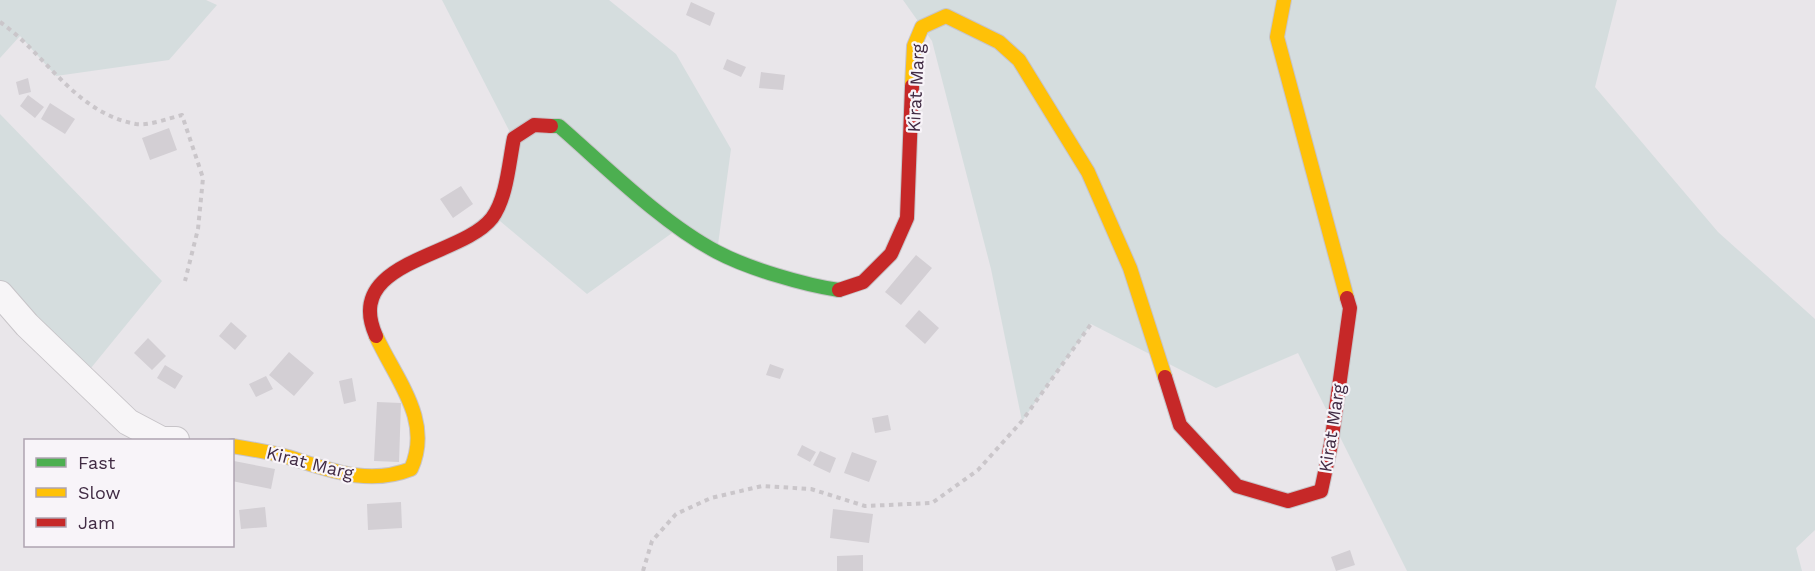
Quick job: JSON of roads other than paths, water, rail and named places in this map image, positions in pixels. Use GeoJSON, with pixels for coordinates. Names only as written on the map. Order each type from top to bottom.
{"type":"FeatureCollection","features":[{"type":"Feature","properties":{"kind":"street","name":"Kirat Marg"},"geometry":{"type":"LineString","coordinates":[[234,446],[273,453],[320,468],[358,476],[395,477],[411,469],[419,450],[417,420],[395,368],[371,327],[374,294],[394,272],[449,244],[469,238],[494,216],[513,138],[534,125],[559,126],[651,206],[717,252],[809,286],[842,290],[862,282],[891,254],[907,218],[914,46],[922,27],[946,16],[999,42],[1018,60],[1088,172],[1130,268],[1180,424],[1237,486],[1288,501],[1320,491],[1331,444],[1350,308],[1277,37],[1284,0]]}},
{"type":"Feature","properties":{"kind":"street"},"geometry":{"type":"LineString","coordinates":[[0,294],[27,325],[128,422],[160,439]]}}]}
